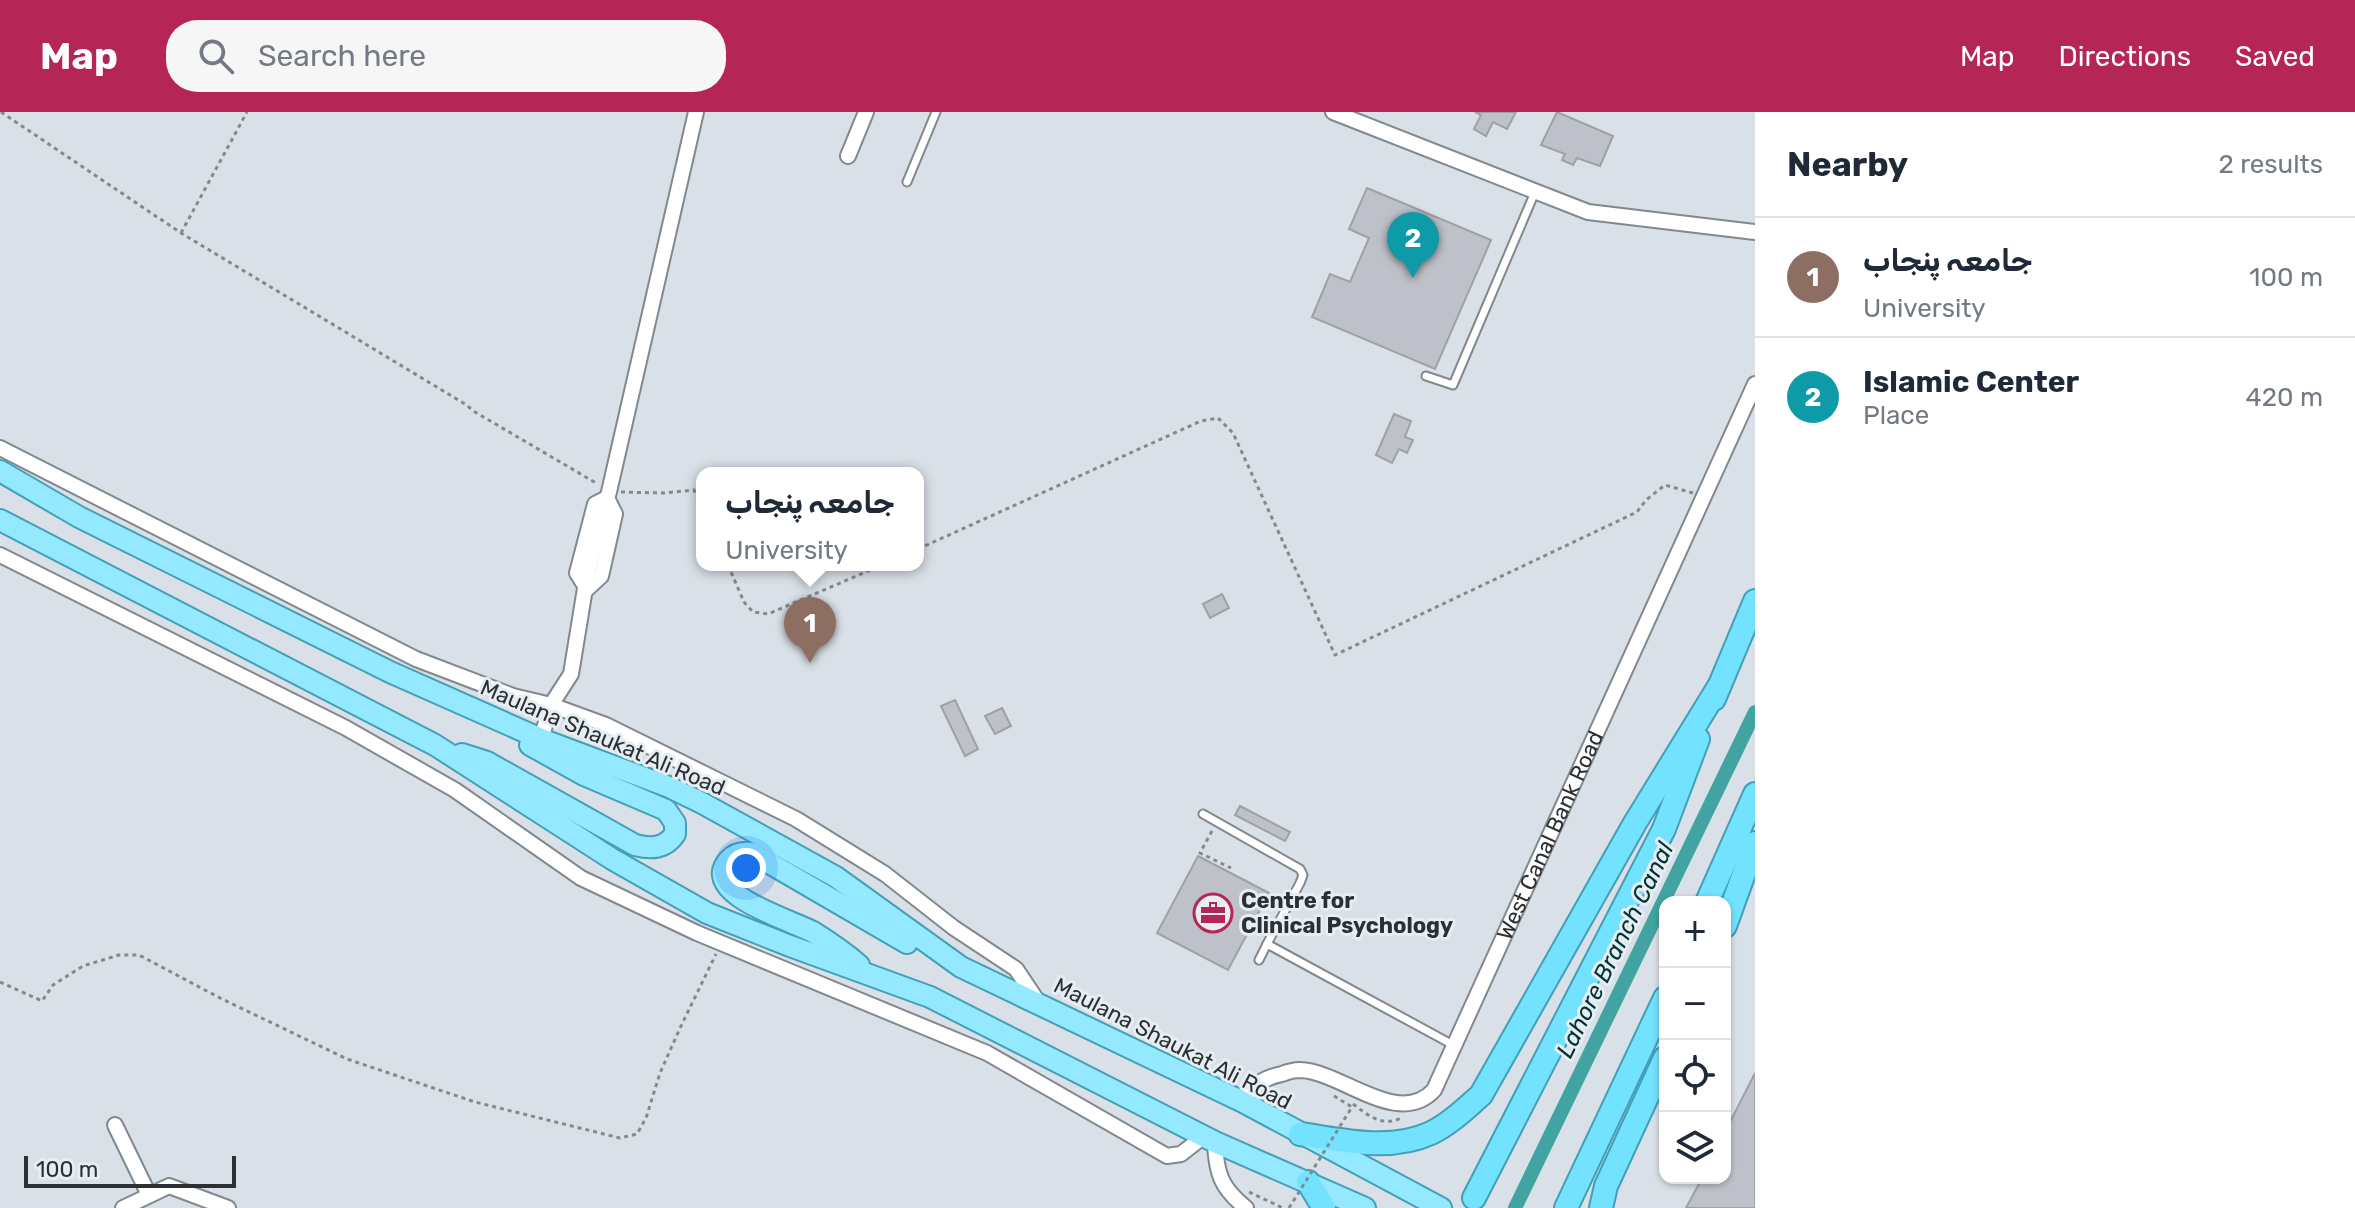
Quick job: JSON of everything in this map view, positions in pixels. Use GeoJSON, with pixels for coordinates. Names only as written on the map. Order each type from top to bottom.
{"type":"FeatureCollection","features":[{"type":"Feature","properties":{"kind":"highway"},"geometry":{"type":"LineString","coordinates":[[1474,1198],[1664,829],[1755,601]]}},
{"type":"Feature","properties":{"kind":"highway"},"geometry":{"type":"LineString","coordinates":[[1300,1134],[1392,1144],[1413,1140],[1444,1125],[1481,1095],[1635,823],[1718,688]]}},
{"type":"Feature","properties":{"kind":"highway"},"geometry":{"type":"LineString","coordinates":[[1710,896],[1755,794]]}},
{"type":"Feature","properties":{"kind":"highway"},"geometry":{"type":"LineString","coordinates":[[1731,909],[1755,843]]}},
{"type":"Feature","properties":{"kind":"highway"},"geometry":{"type":"LineString","coordinates":[[1566,1208],[1659,1011]]}},
{"type":"Feature","properties":{"kind":"highway"},"geometry":{"type":"LineString","coordinates":[[1601,1208],[1606,1186],[1659,1071]]}},
{"type":"Feature","properties":{"kind":"highway"},"geometry":{"type":"LineString","coordinates":[[1308,1182],[1324,1208]]}},
{"type":"Feature","properties":{"kind":"main road","name":"Maulana Shaukat Ali Road"},"geometry":{"type":"LineString","coordinates":[[0,471],[79,517],[390,672],[541,739],[669,787],[721,813],[836,877],[950,960],[1243,1102],[1435,1205]]}},
{"type":"Feature","properties":{"kind":"main road"},"geometry":{"type":"LineString","coordinates":[[0,520],[435,745],[612,859],[697,908],[930,997],[1209,1139],[1365,1208]]}},
{"type":"Feature","properties":{"kind":"main road"},"geometry":{"type":"LineString","coordinates":[[435,745],[487,762],[635,845],[656,848],[675,834],[675,823],[666,810],[584,775],[472,709]]}},
{"type":"Feature","properties":{"kind":"main road"},"geometry":{"type":"LineString","coordinates":[[869,973],[842,950],[811,931],[731,892],[723,876],[730,859],[740,853],[752,853],[920,950],[950,960]]}},
{"type":"Feature","properties":{"kind":"street"},"geometry":{"type":"LineString","coordinates":[[541,739],[551,705],[571,674],[587,589],[601,576],[615,514],[608,495],[696,112]]}},
{"type":"Feature","properties":{"kind":"street"},"geometry":{"type":"LineString","coordinates":[[848,156],[866,112]]}},
{"type":"Feature","properties":{"kind":"street"},"geometry":{"type":"LineString","coordinates":[[1333,112],[1588,212],[1755,232]]}},
{"type":"Feature","properties":{"kind":"street","name":"West Canal Bank Road"},"geometry":{"type":"LineString","coordinates":[[1243,1102],[1252,1087],[1268,1077],[1298,1070],[1315,1072],[1380,1100],[1414,1104],[1427,1098],[1434,1090],[1755,384]]}},
{"type":"Feature","properties":{"kind":"street"},"geometry":{"type":"LineString","coordinates":[[0,448],[416,659],[513,696],[551,705],[606,725],[796,819],[885,874],[954,928],[1016,969],[1039,1002]]}},
{"type":"Feature","properties":{"kind":"street"},"geometry":{"type":"LineString","coordinates":[[587,589],[577,573],[595,504],[608,495]]}},
{"type":"Feature","properties":{"kind":"street"},"geometry":{"type":"LineString","coordinates":[[0,555],[346,728],[455,790],[581,878],[721,944],[987,1053],[1167,1156],[1181,1154],[1209,1139],[1215,1165],[1230,1195],[1251,1205]]}},
{"type":"Feature","properties":{"kind":"street"},"geometry":{"type":"LineString","coordinates":[[115,1125],[149,1195]]}},
{"type":"Feature","properties":{"kind":"street"},"geometry":{"type":"LineString","coordinates":[[123,1208],[169,1186],[228,1208]]}},
{"type":"Feature","properties":{"kind":"lane"},"geometry":{"type":"LineString","coordinates":[[907,182],[936,112]]}},
{"type":"Feature","properties":{"kind":"lane"},"geometry":{"type":"LineString","coordinates":[[1426,376],[1453,385],[1535,192]]}},
{"type":"Feature","properties":{"kind":"lane"},"geometry":{"type":"LineString","coordinates":[[1203,814],[1294,864],[1303,875],[1259,960]]}},
{"type":"Feature","properties":{"kind":"lane"},"geometry":{"type":"LineString","coordinates":[[1267,944],[1455,1046]]}},
{"type":"Feature","properties":{"kind":"path"},"geometry":{"type":"LineString","coordinates":[[1,112],[181,233],[608,495],[694,490],[696,494]]}},
{"type":"Feature","properties":{"kind":"path"},"geometry":{"type":"LineString","coordinates":[[181,233],[247,112]]}},
{"type":"Feature","properties":{"kind":"path"},"geometry":{"type":"LineString","coordinates":[[924,546],[1201,421],[1218,418],[1233,433],[1335,655],[1637,512],[1665,485],[1704,496]]}},
{"type":"Feature","properties":{"kind":"path"},"geometry":{"type":"LineString","coordinates":[[731,571],[744,602],[753,612],[768,614],[868,571]]}},
{"type":"Feature","properties":{"kind":"path"},"geometry":{"type":"LineString","coordinates":[[1217,822],[1200,853],[1231,868]]}},
{"type":"Feature","properties":{"kind":"path"},"geometry":{"type":"LineString","coordinates":[[0,982],[42,1001],[53,985],[83,966],[119,955],[139,955],[347,1059],[475,1102],[620,1138],[637,1134],[646,1118],[665,1061],[721,944]]}},
{"type":"Feature","properties":{"kind":"path"},"geometry":{"type":"LineString","coordinates":[[1289,1208],[1352,1107]]}},
{"type":"Feature","properties":{"kind":"path"},"geometry":{"type":"LineString","coordinates":[[1251,1205],[1246,1195],[1249,1191],[1283,1208]]}},
{"type":"Feature","properties":{"kind":"building"},"geometry":{"type":"Polygon","coordinates":[[[1475,112],[1516,112],[1507,129],[1493,122],[1486,136],[1474,129],[1481,115],[1475,112]]]}},
{"type":"Feature","properties":{"kind":"building"},"geometry":{"type":"Polygon","coordinates":[[[1557,112],[1613,136],[1600,166],[1577,158],[1573,165],[1562,160],[1565,154],[1541,145],[1557,112]]]}},
{"type":"Feature","properties":{"kind":"building"},"geometry":{"type":"Polygon","coordinates":[[[1367,188],[1491,240],[1435,369],[1312,317],[1330,274],[1350,282],[1369,238],[1349,229],[1367,188]]]}},
{"type":"Feature","properties":{"kind":"building"},"geometry":{"type":"Polygon","coordinates":[[[1394,414],[1411,421],[1405,437],[1413,440],[1407,453],[1399,449],[1392,463],[1376,455],[1394,414]]]}},
{"type":"Feature","properties":{"kind":"building"},"geometry":{"type":"Polygon","coordinates":[[[1222,594],[1229,608],[1210,618],[1203,604],[1222,594]]]}},
{"type":"Feature","properties":{"kind":"building"},"geometry":{"type":"Polygon","coordinates":[[[955,700],[978,749],[965,756],[941,706],[955,700]]]}},
{"type":"Feature","properties":{"kind":"building"},"geometry":{"type":"Polygon","coordinates":[[[1002,708],[1011,726],[995,734],[985,716],[1002,708]]]}},
{"type":"Feature","properties":{"kind":"building"},"geometry":{"type":"Polygon","coordinates":[[[1240,806],[1290,832],[1285,841],[1235,815],[1240,806]]]}},
{"type":"Feature","properties":{"kind":"building","name":"Centre for Clinical Psychology"},"geometry":{"type":"Polygon","coordinates":[[[1198,856],[1269,893],[1228,970],[1157,933],[1198,856]]]}},
{"type":"Feature","properties":{"kind":"building"},"geometry":{"type":"Polygon","coordinates":[[[1755,1073],[1755,1208],[1686,1208],[1699,1184],[1731,1184],[1731,1120],[1755,1073]]]}},
{"type":"Feature","properties":{"kind":"waterway","name":"Lahore Branch Canal"},"geometry":{"type":"LineString","coordinates":[[1515,1208],[1755,712]]}},
{"type":"Feature","properties":{"kind":"place","name":"Islamic Center"},"geometry":{"type":"Point","coordinates":[1413,278]}},
{"type":"Feature","properties":{"kind":"place","name":"جامعہ پنجاب"},"geometry":{"type":"Point","coordinates":[810,663]}},
{"type":"Feature","properties":{"kind":"place","name":"Centre for Clinical Psychology"},"geometry":{"type":"Point","coordinates":[1213,913]}}]}
